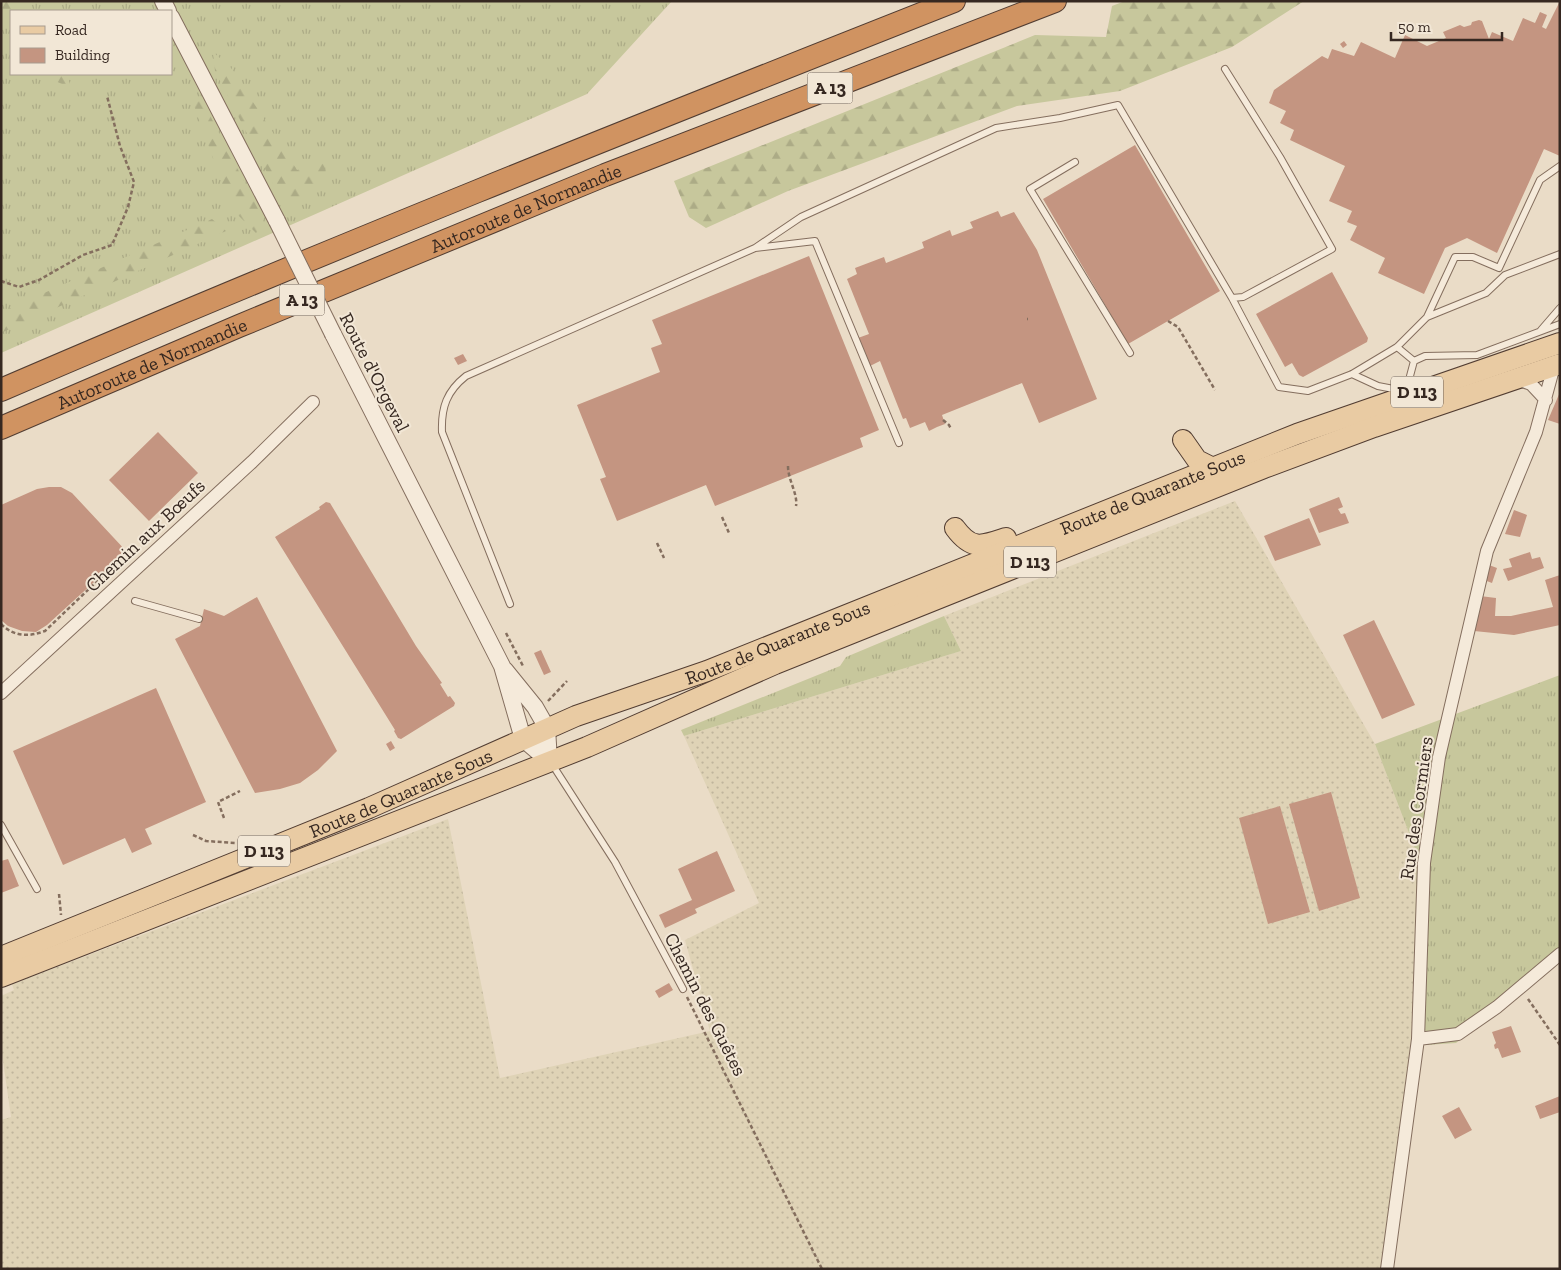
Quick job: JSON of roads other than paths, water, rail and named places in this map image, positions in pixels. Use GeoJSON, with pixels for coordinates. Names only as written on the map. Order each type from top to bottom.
{"type":"FeatureCollection","features":[{"type":"Feature","properties":{"kind":"highway","name":"Autoroute de Normandie"},"geometry":{"type":"LineString","coordinates":[[1,390],[316,256],[600,140],[954,1]]}},
{"type":"Feature","properties":{"kind":"highway","name":"Autoroute de Normandie"},"geometry":{"type":"LineString","coordinates":[[1,428],[239,326],[605,175],[1055,1]]}},
{"type":"Feature","properties":{"kind":"main road","name":"Route de Quarante Sous"},"geometry":{"type":"LineString","coordinates":[[1,977],[549,761],[775,664],[1264,468],[1560,342]]}},
{"type":"Feature","properties":{"kind":"main road","name":"Route de Quarante Sous"},"geometry":{"type":"LineString","coordinates":[[1,957],[369,808],[547,728],[707,671],[1211,467],[1418,402],[1517,379],[1558,365]]}},
{"type":"Feature","properties":{"kind":"main road"},"geometry":{"type":"LineString","coordinates":[[1183,440],[1197,460],[1211,467]]}},
{"type":"Feature","properties":{"kind":"main road"},"geometry":{"type":"LineString","coordinates":[[955,528],[970,543],[983,546],[1012,536],[1020,545]]}},
{"type":"Feature","properties":{"kind":"street","name":"Route d'Orgeval"},"geometry":{"type":"LineString","coordinates":[[172,19],[277,221],[502,666],[523,738]]}},
{"type":"Feature","properties":{"kind":"street","name":"Rue des Cormiers"},"geometry":{"type":"LineString","coordinates":[[1387,1269],[1418,1039],[1424,863],[1440,757],[1488,551],[1536,432],[1558,365]]}},
{"type":"Feature","properties":{"kind":"street"},"geometry":{"type":"LineString","coordinates":[[1517,379],[1531,384],[1546,400]]}},
{"type":"Feature","properties":{"kind":"street","name":"Chemin aux Bœufs"},"geometry":{"type":"LineString","coordinates":[[1,693],[252,462],[313,402]]}},
{"type":"Feature","properties":{"kind":"street","name":"Route d'Orgeval"},"geometry":{"type":"LineString","coordinates":[[502,666],[535,707],[547,728]]}},
{"type":"Feature","properties":{"kind":"street"},"geometry":{"type":"LineString","coordinates":[[547,728],[549,761]]}},
{"type":"Feature","properties":{"kind":"street"},"geometry":{"type":"LineString","coordinates":[[523,738],[549,761]]}},
{"type":"Feature","properties":{"kind":"street"},"geometry":{"type":"LineString","coordinates":[[1418,1039],[1458,1034],[1478,1021],[1560,954]]}},
{"type":"Feature","properties":{"kind":"lane"},"geometry":{"type":"LineString","coordinates":[[1225,69],[1280,157],[1332,249],[1243,298],[1232,298]]}},
{"type":"Feature","properties":{"kind":"lane"},"geometry":{"type":"LineString","coordinates":[[510,604],[442,432],[443,407],[448,394],[466,376],[755,248],[801,216],[996,128],[1060,118],[1118,105],[1232,298],[1279,387],[1308,391],[1352,374],[1397,347],[1427,317],[1455,257],[1474,257],[1499,268],[1505,276]]}},
{"type":"Feature","properties":{"kind":"lane"},"geometry":{"type":"LineString","coordinates":[[1075,162],[1030,189],[1130,353]]}},
{"type":"Feature","properties":{"kind":"lane"},"geometry":{"type":"LineString","coordinates":[[1499,268],[1540,180],[1560,166]]}},
{"type":"Feature","properties":{"kind":"lane"},"geometry":{"type":"LineString","coordinates":[[755,248],[815,241],[899,443]]}},
{"type":"Feature","properties":{"kind":"lane"},"geometry":{"type":"LineString","coordinates":[[1427,317],[1486,293],[1505,276],[1560,254]]}},
{"type":"Feature","properties":{"kind":"lane"},"geometry":{"type":"LineString","coordinates":[[1540,332],[1560,308]]}},
{"type":"Feature","properties":{"kind":"lane"},"geometry":{"type":"LineString","coordinates":[[1414,361],[1425,356],[1476,355],[1560,324]]}},
{"type":"Feature","properties":{"kind":"lane"},"geometry":{"type":"LineString","coordinates":[[1397,347],[1414,361]]}},
{"type":"Feature","properties":{"kind":"lane"},"geometry":{"type":"LineString","coordinates":[[1414,361],[1410,376],[1418,402]]}},
{"type":"Feature","properties":{"kind":"lane"},"geometry":{"type":"LineString","coordinates":[[1352,374],[1418,402]]}},
{"type":"Feature","properties":{"kind":"lane"},"geometry":{"type":"LineString","coordinates":[[135,600],[199,619]]}},
{"type":"Feature","properties":{"kind":"lane","name":"Chemin des Guêtes"},"geometry":{"type":"LineString","coordinates":[[549,761],[615,862],[683,989]]}},
{"type":"Feature","properties":{"kind":"lane"},"geometry":{"type":"LineString","coordinates":[[1,825],[37,890]]}}]}
